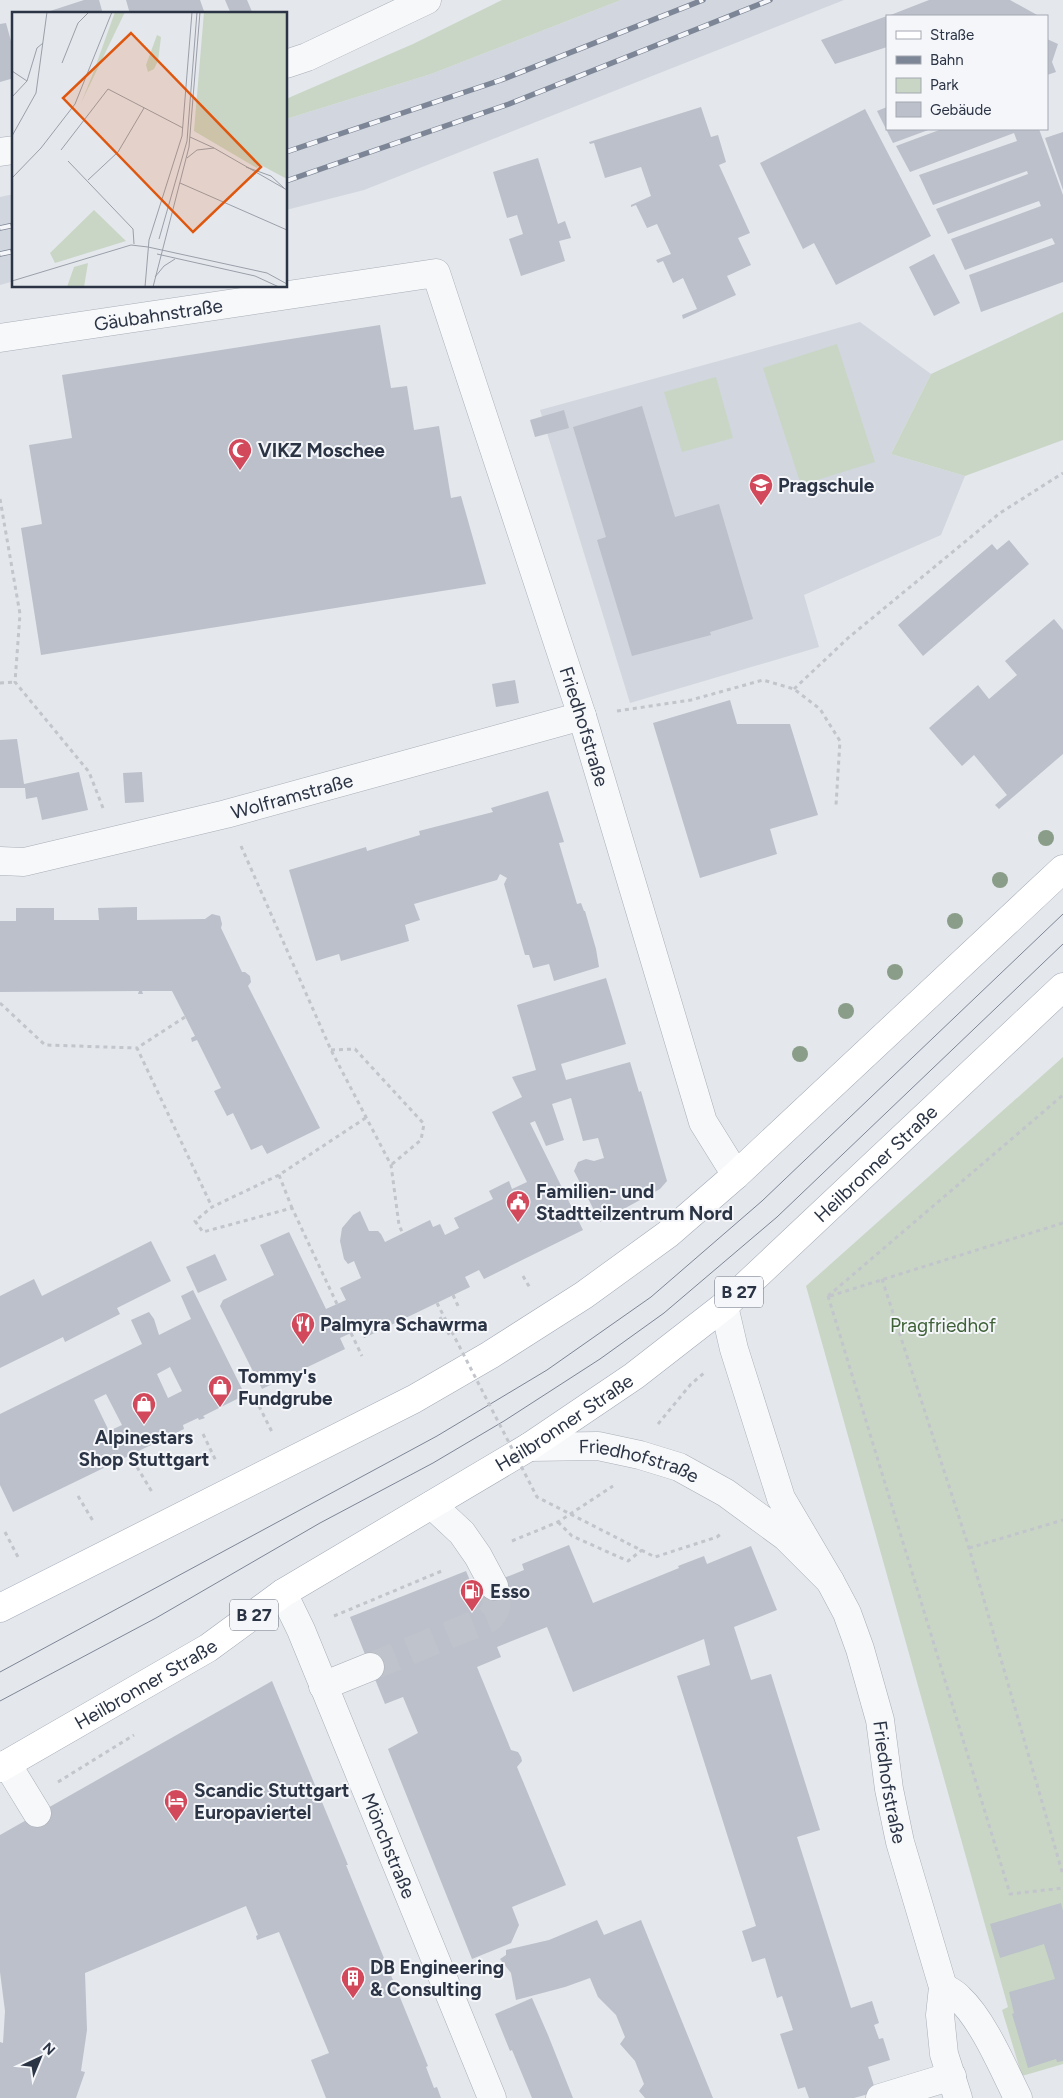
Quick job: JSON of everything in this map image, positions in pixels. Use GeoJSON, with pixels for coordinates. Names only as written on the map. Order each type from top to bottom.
{"type":"FeatureCollection","features":[{"type":"Feature","properties":{"kind":"main road"},"geometry":{"type":"LineString","coordinates":[[0,1608],[289,1464],[414,1399],[490,1355],[584,1295],[668,1234],[736,1175],[1063,869]]}},
{"type":"Feature","properties":{"kind":"main road","name":"Heilbronner Straße"},"geometry":{"type":"LineString","coordinates":[[4,1766],[208,1648],[283,1593],[529,1447],[634,1376],[724,1306],[1063,987]]}},
{"type":"Feature","properties":{"kind":"street"},"geometry":{"type":"LineString","coordinates":[[288,63],[307,57],[427,0]]}},
{"type":"Feature","properties":{"kind":"street","name":"Gäubahnstraße"},"geometry":{"type":"LineString","coordinates":[[0,338],[436,273]]}},
{"type":"Feature","properties":{"kind":"street","name":"Friedhofstraße"},"geometry":{"type":"LineString","coordinates":[[436,273],[582,716],[703,1122],[736,1175]]}},
{"type":"Feature","properties":{"kind":"street","name":"Wolframstraße"},"geometry":{"type":"LineString","coordinates":[[0,861],[24,862],[226,814],[582,716]]}},
{"type":"Feature","properties":{"kind":"street","name":"Friedhofstraße"},"geometry":{"type":"LineString","coordinates":[[724,1306],[734,1349],[782,1498],[847,1613],[860,1649],[880,1720],[889,1789],[900,1842],[943,1987],[940,2015],[944,2054],[955,2087]]}},
{"type":"Feature","properties":{"kind":"street","name":"Friedhofstraße"},"geometry":{"type":"LineString","coordinates":[[529,1447],[598,1446],[640,1455],[678,1467],[726,1493],[786,1537],[830,1581]]}},
{"type":"Feature","properties":{"kind":"street"},"geometry":{"type":"LineString","coordinates":[[432,1505],[462,1533],[478,1556],[494,1586]]}},
{"type":"Feature","properties":{"kind":"street","name":"Mönchstraße"},"geometry":{"type":"LineString","coordinates":[[283,1593],[301,1630],[492,2098]]}},
{"type":"Feature","properties":{"kind":"street"},"geometry":{"type":"LineString","coordinates":[[323,1686],[370,1667]]}},
{"type":"Feature","properties":{"kind":"street"},"geometry":{"type":"LineString","coordinates":[[4,1766],[37,1814]]}},
{"type":"Feature","properties":{"kind":"street"},"geometry":{"type":"LineString","coordinates":[[943,1987],[959,1997],[968,2007],[989,2040],[1018,2098]]}},
{"type":"Feature","properties":{"kind":"street"},"geometry":{"type":"LineString","coordinates":[[880,2098],[955,2087]]}},
{"type":"Feature","properties":{"kind":"path"},"geometry":{"type":"LineString","coordinates":[[794,689],[848,638],[1000,513],[1063,474]]}},
{"type":"Feature","properties":{"kind":"path"},"geometry":{"type":"LineString","coordinates":[[0,499],[20,614],[16,682],[89,772]]}},
{"type":"Feature","properties":{"kind":"path"},"geometry":{"type":"LineString","coordinates":[[582,716],[691,700],[763,680],[794,689],[820,710],[840,741],[836,805]]}},
{"type":"Feature","properties":{"kind":"path"},"geometry":{"type":"LineString","coordinates":[[0,683],[16,682]]}},
{"type":"Feature","properties":{"kind":"path"},"geometry":{"type":"LineString","coordinates":[[226,814],[331,1050],[391,1165],[399,1225],[403,1234]]}},
{"type":"Feature","properties":{"kind":"path"},"geometry":{"type":"LineString","coordinates":[[0,1003],[45,1044],[137,1048],[185,1017]]}},
{"type":"Feature","properties":{"kind":"path"},"geometry":{"type":"LineString","coordinates":[[137,1048],[212,1207]]}},
{"type":"Feature","properties":{"kind":"path"},"geometry":{"type":"LineString","coordinates":[[331,1050],[356,1049],[424,1124],[421,1140],[391,1165]]}},
{"type":"Feature","properties":{"kind":"path"},"geometry":{"type":"LineString","coordinates":[[828,1296],[1063,1095]]}},
{"type":"Feature","properties":{"kind":"path"},"geometry":{"type":"LineString","coordinates":[[292,1208],[203,1232],[195,1221],[212,1207],[279,1175],[367,1117]]}},
{"type":"Feature","properties":{"kind":"path"},"geometry":{"type":"LineString","coordinates":[[279,1175],[292,1208],[337,1304]]}},
{"type":"Feature","properties":{"kind":"path"},"geometry":{"type":"LineString","coordinates":[[828,1296],[1063,1223]]}},
{"type":"Feature","properties":{"kind":"path"},"geometry":{"type":"LineString","coordinates":[[882,1279],[969,1548],[1063,1875]]}},
{"type":"Feature","properties":{"kind":"path"},"geometry":{"type":"LineString","coordinates":[[453,1295],[459,1308]]}},
{"type":"Feature","properties":{"kind":"path"},"geometry":{"type":"LineString","coordinates":[[828,1296],[1010,1894],[1063,1888]]}},
{"type":"Feature","properties":{"kind":"path"},"geometry":{"type":"LineString","coordinates":[[437,1303],[537,1497],[655,1557],[717,1537],[728,1527]]}},
{"type":"Feature","properties":{"kind":"path"},"geometry":{"type":"LineString","coordinates":[[351,1333],[362,1356]]}},
{"type":"Feature","properties":{"kind":"path"},"geometry":{"type":"LineString","coordinates":[[969,1548],[1063,1520]]}},
{"type":"Feature","properties":{"kind":"path"},"geometry":{"type":"LineString","coordinates":[[558,1522],[572,1536],[628,1561],[642,1550]]}},
{"type":"Feature","properties":{"kind":"path"},"geometry":{"type":"LineString","coordinates":[[301,1630],[386,1595]]}},
{"type":"Feature","properties":{"kind":"shaded area"},"geometry":{"type":"Polygon","coordinates":[[[621,0],[844,0],[364,190],[288,209],[288,118],[431,74],[621,0]]]}},
{"type":"Feature","properties":{"kind":"shaded area"},"geometry":{"type":"Polygon","coordinates":[[[12,194],[12,282],[0,285],[0,197],[12,194]]]}},
{"type":"Feature","properties":{"kind":"shaded area","name":"Pragschule"},"geometry":{"type":"Polygon","coordinates":[[[860,322],[931,374],[891,454],[965,476],[941,535],[804,595],[819,647],[630,703],[540,410],[860,322]]]}},
{"type":"Feature","properties":{"kind":"green space"},"geometry":{"type":"Polygon","coordinates":[[[502,0],[621,0],[431,74],[288,118],[288,98],[413,44],[502,0]]]}},
{"type":"Feature","properties":{"kind":"green space"},"geometry":{"type":"Polygon","coordinates":[[[1063,312],[1063,440],[965,476],[891,454],[931,374],[1063,312]]]}},
{"type":"Feature","properties":{"kind":"green space"},"geometry":{"type":"Polygon","coordinates":[[[837,344],[875,462],[801,485],[763,368],[837,344]]]}},
{"type":"Feature","properties":{"kind":"green space"},"geometry":{"type":"Polygon","coordinates":[[[716,377],[733,438],[682,452],[664,392],[716,377]]]}},
{"type":"Feature","properties":{"kind":"green space","name":"Pragfriedhof"},"geometry":{"type":"Polygon","coordinates":[[[1063,1057],[1063,2064],[1022,2076],[1002,2010],[1008,2007],[806,1286],[1063,1057]]]}},
{"type":"Feature","properties":{"kind":"building"},"geometry":{"type":"Polygon","coordinates":[[[84,0],[99,0],[102,12],[47,12],[84,0]]]}},
{"type":"Feature","properties":{"kind":"building"},"geometry":{"type":"Polygon","coordinates":[[[126,0],[200,0],[204,12],[129,12],[126,0]]]}},
{"type":"Feature","properties":{"kind":"building"},"geometry":{"type":"Polygon","coordinates":[[[225,0],[247,0],[252,12],[230,12],[225,0]]]}},
{"type":"Feature","properties":{"kind":"building"},"geometry":{"type":"Polygon","coordinates":[[[929,0],[1010,0],[1037,15],[891,15],[929,0]]]}},
{"type":"Feature","properties":{"kind":"building"},"geometry":{"type":"Polygon","coordinates":[[[886,16],[886,47],[835,64],[821,40],[886,16]]]}},
{"type":"Feature","properties":{"kind":"building"},"geometry":{"type":"Polygon","coordinates":[[[6,23],[12,45],[12,79],[0,82],[0,24],[6,23]]]}},
{"type":"Feature","properties":{"kind":"building"},"geometry":{"type":"Polygon","coordinates":[[[1048,39],[1058,44],[1052,62],[1056,72],[1048,75],[1048,39]]]}},
{"type":"Feature","properties":{"kind":"building"},"geometry":{"type":"Polygon","coordinates":[[[701,107],[711,137],[718,135],[726,162],[719,165],[750,233],[738,238],[751,265],[727,276],[736,295],[683,319],[682,315],[697,309],[683,278],[673,283],[663,261],[658,263],[656,260],[671,254],[657,224],[647,228],[636,205],[631,207],[631,205],[651,196],[641,167],[605,178],[594,143],[590,144],[589,142],[701,107]]]}},
{"type":"Feature","properties":{"kind":"building"},"geometry":{"type":"Polygon","coordinates":[[[886,107],[886,129],[877,111],[886,107]]]}},
{"type":"Feature","properties":{"kind":"building"},"geometry":{"type":"Polygon","coordinates":[[[865,109],[931,236],[836,285],[814,243],[803,249],[760,163],[865,109]]]}},
{"type":"Feature","properties":{"kind":"building"},"geometry":{"type":"Polygon","coordinates":[[[886,130],[928,130],[893,143],[886,130]]]}},
{"type":"Feature","properties":{"kind":"building"},"geometry":{"type":"Polygon","coordinates":[[[939,130],[1039,130],[1063,195],[1063,282],[981,312],[969,275],[1055,244],[1052,238],[965,270],[951,239],[1041,206],[1039,201],[948,234],[936,209],[1028,174],[1027,171],[933,205],[919,175],[1017,141],[1014,133],[910,172],[896,146],[939,130]]]}},
{"type":"Feature","properties":{"kind":"building"},"geometry":{"type":"Polygon","coordinates":[[[1063,132],[1063,190],[1045,138],[1063,132]]]}},
{"type":"Feature","properties":{"kind":"building"},"geometry":{"type":"Polygon","coordinates":[[[538,158],[558,224],[565,221],[571,238],[559,241],[565,261],[521,276],[509,239],[523,234],[517,215],[507,218],[493,172],[538,158]]]}},
{"type":"Feature","properties":{"kind":"building"},"geometry":{"type":"Polygon","coordinates":[[[934,254],[960,303],[934,316],[909,267],[934,254]]]}},
{"type":"Feature","properties":{"kind":"building","name":"VIKZ Moschee"},"geometry":{"type":"Polygon","coordinates":[[[380,325],[391,388],[407,386],[414,430],[439,426],[451,498],[461,496],[486,584],[41,655],[21,528],[42,524],[29,445],[72,438],[62,375],[380,325]]]}},
{"type":"Feature","properties":{"kind":"building"},"geometry":{"type":"Polygon","coordinates":[[[642,406],[675,517],[719,504],[753,619],[710,632],[711,635],[632,656],[597,540],[606,537],[573,427],[642,406]]]}},
{"type":"Feature","properties":{"kind":"building"},"geometry":{"type":"Polygon","coordinates":[[[564,410],[569,428],[535,437],[530,420],[564,410]]]}},
{"type":"Feature","properties":{"kind":"building"},"geometry":{"type":"Polygon","coordinates":[[[1009,540],[1029,564],[923,656],[898,625],[992,544],[997,550],[1009,540]]]}},
{"type":"Feature","properties":{"kind":"building"},"geometry":{"type":"Polygon","coordinates":[[[1054,619],[1063,630],[1063,754],[999,809],[995,805],[1007,795],[974,755],[962,766],[929,728],[978,685],[989,699],[1017,675],[1005,661],[1054,619]]]}},
{"type":"Feature","properties":{"kind":"building"},"geometry":{"type":"Polygon","coordinates":[[[515,680],[519,703],[496,707],[492,684],[515,680]]]}},
{"type":"Feature","properties":{"kind":"building"},"geometry":{"type":"Polygon","coordinates":[[[730,700],[737,724],[790,724],[818,815],[770,829],[777,854],[700,878],[653,723],[730,700]]]}},
{"type":"Feature","properties":{"kind":"building"},"geometry":{"type":"Polygon","coordinates":[[[17,739],[24,784],[79,772],[88,810],[42,820],[37,797],[26,799],[25,788],[0,788],[0,740],[17,739]]]}},
{"type":"Feature","properties":{"kind":"building"},"geometry":{"type":"Polygon","coordinates":[[[142,772],[144,802],[125,803],[123,773],[142,772]]]}},
{"type":"Feature","properties":{"kind":"building"},"geometry":{"type":"Polygon","coordinates":[[[548,791],[564,842],[559,843],[577,904],[581,903],[585,911],[599,967],[554,981],[549,964],[533,968],[529,955],[525,955],[504,884],[507,878],[500,874],[497,880],[414,904],[420,920],[405,925],[409,941],[341,961],[339,954],[316,961],[289,870],[366,847],[367,851],[420,835],[419,831],[493,812],[491,808],[548,791]]]}},
{"type":"Feature","properties":{"kind":"building"},"geometry":{"type":"Polygon","coordinates":[[[137,907],[137,920],[205,919],[212,914],[220,916],[221,928],[242,972],[250,976],[251,982],[248,986],[320,1128],[267,1154],[262,1145],[251,1150],[233,1113],[227,1116],[214,1091],[221,1088],[197,1040],[192,1042],[191,1038],[195,1036],[172,991],[142,991],[143,994],[138,994],[139,991],[0,992],[0,921],[16,921],[16,908],[54,908],[54,920],[99,920],[98,908],[137,907]]]}},
{"type":"Feature","properties":{"kind":"building"},"geometry":{"type":"Polygon","coordinates":[[[606,978],[626,1044],[561,1064],[566,1080],[630,1062],[639,1092],[641,1091],[667,1181],[660,1189],[600,1222],[574,1171],[578,1162],[586,1159],[594,1161],[604,1158],[598,1138],[583,1141],[571,1098],[552,1104],[564,1140],[546,1146],[535,1121],[530,1123],[583,1230],[484,1279],[479,1270],[465,1277],[470,1287],[364,1338],[360,1329],[340,1338],[345,1349],[262,1389],[220,1306],[223,1300],[274,1275],[260,1245],[289,1232],[326,1309],[346,1300],[340,1288],[361,1278],[354,1261],[348,1264],[344,1259],[340,1241],[342,1228],[353,1215],[360,1211],[369,1231],[378,1231],[385,1242],[430,1220],[433,1227],[440,1224],[445,1235],[459,1228],[454,1218],[493,1199],[489,1191],[509,1181],[512,1189],[527,1182],[492,1112],[522,1097],[512,1077],[536,1070],[517,1005],[606,978]]]}},
{"type":"Feature","properties":{"kind":"building"},"geometry":{"type":"Polygon","coordinates":[[[151,1241],[171,1281],[117,1308],[120,1314],[65,1342],[63,1337],[0,1368],[0,1296],[34,1279],[42,1296],[151,1241]]]}},
{"type":"Feature","properties":{"kind":"building"},"geometry":{"type":"Polygon","coordinates":[[[215,1254],[227,1280],[198,1293],[186,1267],[215,1254]]]}},
{"type":"Feature","properties":{"kind":"building"},"geometry":{"type":"Polygon","coordinates":[[[193,1290],[245,1395],[203,1416],[205,1418],[199,1420],[198,1418],[183,1425],[184,1429],[13,1512],[0,1485],[0,1414],[142,1344],[131,1320],[149,1312],[154,1319],[159,1335],[191,1319],[181,1296],[193,1290]],[[170,1367],[157,1374],[168,1398],[182,1391],[170,1367]],[[106,1394],[94,1400],[109,1431],[122,1425],[106,1394]]]}},
{"type":"Feature","properties":{"kind":"building"},"geometry":{"type":"Polygon","coordinates":[[[569,1545],[593,1603],[704,1556],[707,1564],[751,1546],[777,1610],[734,1627],[751,1680],[771,1674],[820,1830],[797,1837],[851,2008],[872,2001],[879,2023],[874,2025],[879,2039],[883,2038],[890,2060],[868,2067],[876,2092],[854,2098],[809,2098],[805,2087],[798,2089],[780,2034],[793,2030],[782,1996],[777,1998],[765,1958],[752,1962],[742,1931],[756,1926],[677,1676],[710,1665],[704,1639],[573,1692],[547,1627],[497,1647],[501,1657],[477,1667],[511,1750],[518,1752],[521,1757],[522,1761],[517,1767],[566,1885],[512,1907],[519,1925],[511,1943],[472,1959],[388,1749],[418,1733],[403,1697],[385,1704],[350,1617],[466,1571],[474,1590],[524,1570],[522,1564],[569,1545]]]}},
{"type":"Feature","properties":{"kind":"building"},"geometry":{"type":"Polygon","coordinates":[[[272,1681],[348,1865],[346,1865],[428,2066],[426,2067],[434,2088],[437,2087],[441,2098],[326,2098],[311,2060],[329,2053],[279,1932],[257,1940],[256,1936],[258,1935],[246,1906],[85,1973],[87,2030],[81,2071],[85,2072],[76,2098],[0,2098],[0,2042],[3,2043],[5,2011],[0,1972],[0,1835],[272,1681]]]}},
{"type":"Feature","properties":{"kind":"building"},"geometry":{"type":"Polygon","coordinates":[[[1061,1903],[1063,1911],[1063,2061],[1057,2062],[1056,2059],[1028,2068],[1012,2014],[1014,2013],[1009,1992],[1055,1979],[1044,1944],[1000,1958],[990,1924],[1061,1903]]]}},
{"type":"Feature","properties":{"kind":"building"},"geometry":{"type":"Polygon","coordinates":[[[597,1920],[604,1935],[641,1920],[713,2098],[645,2098],[639,2091],[644,2084],[635,2061],[620,2044],[625,2037],[616,2015],[598,1997],[590,1978],[565,1987],[516,2000],[511,1973],[500,1959],[506,1955],[506,1950],[549,1940],[597,1920]]]}},
{"type":"Feature","properties":{"kind":"building"},"geometry":{"type":"Polygon","coordinates":[[[532,1998],[573,2098],[532,2098],[512,2050],[510,2051],[495,2014],[532,1998]]]}},
{"type":"Feature","properties":{"kind":"tunnel"},"geometry":{"type":"LineString","coordinates":[[370,1667],[488,1619],[496,1608],[497,1600],[494,1586]]}},
{"type":"Feature","properties":{"kind":"tram line"},"geometry":{"type":"LineString","coordinates":[[0,1672],[437,1436],[547,1370],[651,1297],[762,1201],[1063,914]]}},
{"type":"Feature","properties":{"kind":"tram line"},"geometry":{"type":"LineString","coordinates":[[0,1701],[156,1618],[320,1523],[433,1463],[504,1421],[600,1359],[664,1313],[777,1217],[1063,944]]}},
{"type":"Feature","properties":{"kind":"railway"},"geometry":{"type":"LineString","coordinates":[[288,151],[501,80],[703,0]]}},
{"type":"Feature","properties":{"kind":"railway"},"geometry":{"type":"LineString","coordinates":[[288,180],[509,104],[770,0]]}},
{"type":"Feature","properties":{"kind":"railway"},"geometry":{"type":"LineString","coordinates":[[0,228],[12,225]]}},
{"type":"Feature","properties":{"kind":"railway"},"geometry":{"type":"LineString","coordinates":[[0,254],[12,251]]}},
{"type":"Feature","properties":{"kind":"place","name":"VIKZ Moschee"},"geometry":{"type":"Point","coordinates":[240,471]}},
{"type":"Feature","properties":{"kind":"place","name":"Pragschule"},"geometry":{"type":"Point","coordinates":[761,506]}},
{"type":"Feature","properties":{"kind":"place","name":"Familien- und Stadtteilzentrum Nord"},"geometry":{"type":"Point","coordinates":[518,1223]}},
{"type":"Feature","properties":{"kind":"place","name":"Palmyra Schawrma"},"geometry":{"type":"Point","coordinates":[303,1345]}},
{"type":"Feature","properties":{"kind":"place","name":"Tommy's Fundgrube"},"geometry":{"type":"Point","coordinates":[220,1408]}},
{"type":"Feature","properties":{"kind":"place","name":"Alpinestars Shop Stuttgart"},"geometry":{"type":"Point","coordinates":[144,1425]}},
{"type":"Feature","properties":{"kind":"place","name":"Esso"},"geometry":{"type":"Point","coordinates":[472,1612]}},
{"type":"Feature","properties":{"kind":"place","name":"Scandic Stuttgart Europaviertel"},"geometry":{"type":"Point","coordinates":[176,1822]}},
{"type":"Feature","properties":{"kind":"place","name":"DB Engineering & Consulting"},"geometry":{"type":"Point","coordinates":[353,1999]}}]}
